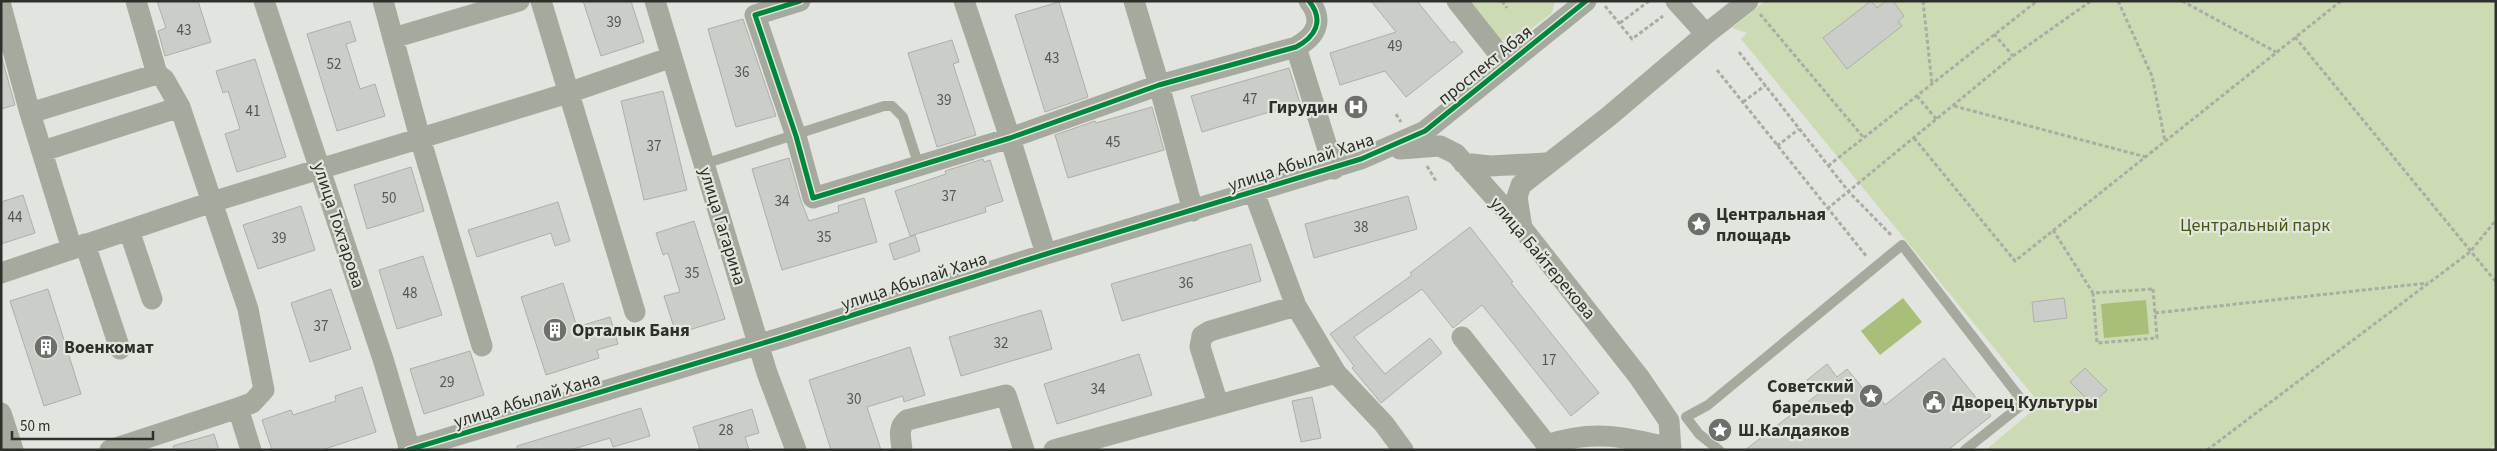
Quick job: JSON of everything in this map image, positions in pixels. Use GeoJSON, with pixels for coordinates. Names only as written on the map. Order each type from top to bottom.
{"type":"FeatureCollection","features":[{"type":"Feature","properties":{"kind":"street"},"geometry":{"type":"LineString","coordinates":[[110,450],[238,408],[259,397],[264,390],[248,309],[180,107],[164,79],[157,74],[136,1]]}},
{"type":"Feature","properties":{"kind":"street","name":"улица Тохтарова"},"geometry":{"type":"LineString","coordinates":[[264,1],[383,359],[409,450]]}},
{"type":"Feature","properties":{"kind":"street"},"geometry":{"type":"LineString","coordinates":[[383,1],[420,138],[482,346]]}},
{"type":"Feature","properties":{"kind":"street"},"geometry":{"type":"LineString","coordinates":[[394,38],[519,1]]}},
{"type":"Feature","properties":{"kind":"street"},"geometry":{"type":"LineString","coordinates":[[541,1],[636,312]]}},
{"type":"Feature","properties":{"kind":"street","name":"улица Гагарина"},"geometry":{"type":"LineString","coordinates":[[655,1],[767,373],[796,450]]}},
{"type":"Feature","properties":{"kind":"street"},"geometry":{"type":"LineString","coordinates":[[800,1],[755,15],[796,136],[813,198],[1010,138],[1160,85],[1296,47],[1309,40],[1315,32],[1314,8],[1309,1]]}},
{"type":"Feature","properties":{"kind":"street"},"geometry":{"type":"LineString","coordinates":[[964,1],[1010,138],[1046,254]]}},
{"type":"Feature","properties":{"kind":"street"},"geometry":{"type":"LineString","coordinates":[[1134,1],[1160,85],[1193,211]]}},
{"type":"Feature","properties":{"kind":"street"},"geometry":{"type":"LineString","coordinates":[[1457,1],[1507,64]]}},
{"type":"Feature","properties":{"kind":"street"},"geometry":{"type":"LineString","coordinates":[[1677,2],[1706,34]]}},
{"type":"Feature","properties":{"kind":"street","name":"проспект Абая"},"geometry":{"type":"LineString","coordinates":[[1425,131],[1580,3]]}},
{"type":"Feature","properties":{"kind":"street"},"geometry":{"type":"LineString","coordinates":[[1,6],[30,113],[43,151],[120,349]]}},
{"type":"Feature","properties":{"kind":"street"},"geometry":{"type":"LineString","coordinates":[[1522,228],[1517,202],[1518,188],[1546,163],[1608,117],[1706,34],[1753,6]]}},
{"type":"Feature","properties":{"kind":"street"},"geometry":{"type":"LineString","coordinates":[[1296,47],[1334,168]]}},
{"type":"Feature","properties":{"kind":"street"},"geometry":{"type":"LineString","coordinates":[[1,273],[212,202],[568,93],[672,57]]}},
{"type":"Feature","properties":{"kind":"street"},"geometry":{"type":"LineString","coordinates":[[30,113],[157,74]]}},
{"type":"Feature","properties":{"kind":"street"},"geometry":{"type":"LineString","coordinates":[[43,151],[180,107]]}},
{"type":"Feature","properties":{"kind":"street","name":"улица Абылай Хана"},"geometry":{"type":"LineString","coordinates":[[409,450],[759,344],[1046,254],[1334,168],[1361,159],[1425,131]]}},
{"type":"Feature","properties":{"kind":"street","name":"улица Байтерекова"},"geometry":{"type":"LineString","coordinates":[[1361,159],[1403,148],[1440,146],[1456,154],[1522,228],[1639,377],[1678,419],[1671,449]]}},
{"type":"Feature","properties":{"kind":"street"},"geometry":{"type":"LineString","coordinates":[[1463,163],[1490,166],[1546,163]]}},
{"type":"Feature","properties":{"kind":"street"},"geometry":{"type":"LineString","coordinates":[[1254,192],[1296,306],[1336,374],[1384,424],[1403,450]]}},
{"type":"Feature","properties":{"kind":"street"},"geometry":{"type":"LineString","coordinates":[[129,230],[152,299]]}},
{"type":"Feature","properties":{"kind":"street"},"geometry":{"type":"LineString","coordinates":[[1218,404],[1200,348],[1202,336],[1210,331],[1296,306]]}},
{"type":"Feature","properties":{"kind":"street"},"geometry":{"type":"LineString","coordinates":[[1462,337],[1547,447],[1577,436],[1597,434],[1631,438],[1671,449]]}},
{"type":"Feature","properties":{"kind":"street"},"geometry":{"type":"LineString","coordinates":[[1054,450],[1218,404],[1336,374]]}},
{"type":"Feature","properties":{"kind":"street"},"geometry":{"type":"LineString","coordinates":[[902,450],[900,431],[902,424],[908,420],[1006,395],[1024,450]]}},
{"type":"Feature","properties":{"kind":"street"},"geometry":{"type":"LineString","coordinates":[[238,408],[251,450]]}},
{"type":"Feature","properties":{"kind":"street"},"geometry":{"type":"LineString","coordinates":[[1,413],[13,450]]}},
{"type":"Feature","properties":{"kind":"lane"},"geometry":{"type":"LineString","coordinates":[[704,164],[796,136],[884,106],[892,106],[903,117],[919,166]]}},
{"type":"Feature","properties":{"kind":"lane"},"geometry":{"type":"LineString","coordinates":[[1719,450],[1678,419],[1708,405],[1902,245],[2024,403],[1965,450]]}},
{"type":"Feature","properties":{"kind":"path"},"geometry":{"type":"LineString","coordinates":[[1502,1],[1507,8]]}},
{"type":"Feature","properties":{"kind":"path"},"geometry":{"type":"LineString","coordinates":[[1602,1],[1632,39],[1677,2]]}},
{"type":"Feature","properties":{"kind":"path"},"geometry":{"type":"LineString","coordinates":[[1620,23],[1648,1]]}},
{"type":"Feature","properties":{"kind":"path"},"geometry":{"type":"LineString","coordinates":[[1923,1],[1932,84]]}},
{"type":"Feature","properties":{"kind":"path"},"geometry":{"type":"LineString","coordinates":[[1828,166],[2037,1]]}},
{"type":"Feature","properties":{"kind":"path"},"geometry":{"type":"LineString","coordinates":[[1827,209],[2013,56],[2091,1]]}},
{"type":"Feature","properties":{"kind":"path"},"geometry":{"type":"LineString","coordinates":[[2118,1],[2152,76],[2165,141]]}},
{"type":"Feature","properties":{"kind":"path"},"geometry":{"type":"LineString","coordinates":[[2182,1],[2276,52]]}},
{"type":"Feature","properties":{"kind":"path"},"geometry":{"type":"LineString","coordinates":[[1914,138],[2015,261],[2341,1]]}},
{"type":"Feature","properties":{"kind":"path"},"geometry":{"type":"LineString","coordinates":[[1753,6],[1864,138]]}},
{"type":"Feature","properties":{"kind":"path"},"geometry":{"type":"LineString","coordinates":[[1994,34],[2013,56]]}},
{"type":"Feature","properties":{"kind":"path"},"geometry":{"type":"LineString","coordinates":[[2295,37],[2496,282]]}},
{"type":"Feature","properties":{"kind":"path"},"geometry":{"type":"LineString","coordinates":[[1740,52],[1849,192],[1902,245]]}},
{"type":"Feature","properties":{"kind":"path"},"geometry":{"type":"LineString","coordinates":[[1717,70],[1827,209],[1876,267]]}},
{"type":"Feature","properties":{"kind":"path"},"geometry":{"type":"LineString","coordinates":[[1743,102],[1766,85]]}},
{"type":"Feature","properties":{"kind":"path"},"geometry":{"type":"LineString","coordinates":[[1917,96],[1936,120]]}},
{"type":"Feature","properties":{"kind":"path"},"geometry":{"type":"LineString","coordinates":[[1953,106],[2146,156]]}},
{"type":"Feature","properties":{"kind":"path"},"geometry":{"type":"LineString","coordinates":[[1777,146],[1800,129]]}},
{"type":"Feature","properties":{"kind":"path"},"geometry":{"type":"LineString","coordinates":[[2207,450],[2470,252],[2496,220]]}},
{"type":"Feature","properties":{"kind":"path"},"geometry":{"type":"LineString","coordinates":[[2054,230],[2094,293],[2097,343],[2157,338],[2153,289],[2094,293]]}},
{"type":"Feature","properties":{"kind":"path"},"geometry":{"type":"LineString","coordinates":[[2155,313],[2429,283]]}},
{"type":"Feature","properties":{"kind":"green space"},"geometry":{"type":"Polygon","coordinates":[[[1469,1],[1555,1],[1552,13],[1517,40],[1500,40],[1469,1]]]}},
{"type":"Feature","properties":{"kind":"green space","name":"Центральный парк"},"geometry":{"type":"Polygon","coordinates":[[[1765,1],[2496,1],[2496,444],[2489,450],[1986,450],[2040,404],[1741,39],[1747,33],[1732,28],[1765,1]]]}},
{"type":"Feature","properties":{"kind":"shaded area"},"geometry":{"type":"Polygon","coordinates":[[[1903,298],[1922,322],[1880,355],[1861,331],[1903,298]]]}},
{"type":"Feature","properties":{"kind":"shaded area"},"geometry":{"type":"Polygon","coordinates":[[[2146,300],[2149,334],[2104,338],[2101,304],[2146,300]]]}},
{"type":"Feature","properties":{"kind":"building"},"geometry":{"type":"Polygon","coordinates":[[[157,1],[198,1],[211,42],[165,56],[158,31],[166,28],[157,1]]]}},
{"type":"Feature","properties":{"kind":"building"},"geometry":{"type":"Polygon","coordinates":[[[583,1],[631,1],[644,42],[601,56],[583,1]]]}},
{"type":"Feature","properties":{"kind":"building"},"geometry":{"type":"Polygon","coordinates":[[[1371,1],[1417,1],[1451,43],[1454,41],[1463,52],[1406,97],[1385,71],[1340,85],[1330,53],[1396,32],[1371,1]]]}},
{"type":"Feature","properties":{"kind":"building"},"geometry":{"type":"Polygon","coordinates":[[[1871,1],[1877,8],[1886,1],[1893,1],[1904,16],[1898,21],[1902,26],[1847,69],[1823,38],[1871,1]]]}},
{"type":"Feature","properties":{"kind":"building"},"geometry":{"type":"Polygon","coordinates":[[[1059,2],[1088,97],[1045,112],[1015,15],[1059,2]]]}},
{"type":"Feature","properties":{"kind":"building"},"geometry":{"type":"Polygon","coordinates":[[[743,19],[776,116],[736,127],[708,29],[743,19]]]}},
{"type":"Feature","properties":{"kind":"building"},"geometry":{"type":"Polygon","coordinates":[[[350,21],[356,41],[346,44],[360,89],[375,84],[385,116],[337,131],[307,34],[350,21]]]}},
{"type":"Feature","properties":{"kind":"building"},"geometry":{"type":"Polygon","coordinates":[[[952,40],[959,62],[953,64],[976,135],[937,147],[908,53],[952,40]]]}},
{"type":"Feature","properties":{"kind":"building"},"geometry":{"type":"Polygon","coordinates":[[[1,55],[15,105],[1,109],[1,55]]]}},
{"type":"Feature","properties":{"kind":"building"},"geometry":{"type":"Polygon","coordinates":[[[255,59],[286,157],[237,172],[225,134],[240,129],[228,91],[223,93],[216,71],[255,59]]]}},
{"type":"Feature","properties":{"kind":"building"},"geometry":{"type":"Polygon","coordinates":[[[1289,68],[1300,103],[1202,132],[1191,96],[1289,68]]]}},
{"type":"Feature","properties":{"kind":"building"},"geometry":{"type":"Polygon","coordinates":[[[663,91],[687,190],[644,200],[621,101],[663,91]]]}},
{"type":"Feature","properties":{"kind":"building"},"geometry":{"type":"Polygon","coordinates":[[[1152,107],[1164,150],[1068,178],[1055,135],[1095,121],[1096,123],[1152,107]]]}},
{"type":"Feature","properties":{"kind":"building"},"geometry":{"type":"Polygon","coordinates":[[[789,158],[801,201],[809,221],[839,212],[838,206],[864,198],[877,242],[782,270],[752,169],[789,158]]]}},
{"type":"Feature","properties":{"kind":"building"},"geometry":{"type":"Polygon","coordinates":[[[983,159],[984,162],[990,160],[1003,201],[985,207],[986,212],[910,236],[895,191],[946,174],[945,171],[983,159]]]}},
{"type":"Feature","properties":{"kind":"building"},"geometry":{"type":"Polygon","coordinates":[[[411,167],[424,211],[367,229],[354,185],[411,167]]]}},
{"type":"Feature","properties":{"kind":"building"},"geometry":{"type":"Polygon","coordinates":[[[23,195],[35,233],[1,244],[1,202],[23,195]]]}},
{"type":"Feature","properties":{"kind":"building"},"geometry":{"type":"Polygon","coordinates":[[[1408,196],[1417,229],[1314,258],[1305,224],[1408,196]]]}},
{"type":"Feature","properties":{"kind":"building"},"geometry":{"type":"Polygon","coordinates":[[[558,202],[570,241],[555,246],[551,233],[477,257],[468,230],[558,202]]]}},
{"type":"Feature","properties":{"kind":"building"},"geometry":{"type":"Polygon","coordinates":[[[301,206],[315,250],[258,269],[243,225],[301,206]]]}},
{"type":"Feature","properties":{"kind":"building"},"geometry":{"type":"Polygon","coordinates":[[[694,221],[725,319],[676,334],[664,296],[680,292],[668,253],[663,255],[656,233],[694,221]]]}},
{"type":"Feature","properties":{"kind":"building"},"geometry":{"type":"Polygon","coordinates":[[[1470,227],[1513,282],[1511,283],[1599,393],[1571,416],[1482,305],[1453,328],[1422,289],[1354,337],[1385,374],[1430,338],[1442,353],[1381,403],[1352,368],[1354,366],[1330,334],[1412,275],[1410,273],[1470,227]]]}},
{"type":"Feature","properties":{"kind":"building"},"geometry":{"type":"Polygon","coordinates":[[[915,235],[920,251],[894,260],[889,244],[915,235]]]}},
{"type":"Feature","properties":{"kind":"building"},"geometry":{"type":"Polygon","coordinates":[[[1251,244],[1261,281],[1122,321],[1111,284],[1251,244]]]}},
{"type":"Feature","properties":{"kind":"building"},"geometry":{"type":"Polygon","coordinates":[[[423,256],[442,315],[397,329],[379,270],[423,256]]]}},
{"type":"Feature","properties":{"kind":"building","name":"Орталык Баня"},"geometry":{"type":"Polygon","coordinates":[[[563,283],[577,327],[610,317],[618,344],[597,350],[599,358],[546,375],[521,297],[563,283]]]}},
{"type":"Feature","properties":{"kind":"building","name":"Военкомат"},"geometry":{"type":"Polygon","coordinates":[[[48,289],[81,394],[44,406],[10,301],[48,289]]]}},
{"type":"Feature","properties":{"kind":"building"},"geometry":{"type":"Polygon","coordinates":[[[331,289],[351,349],[310,362],[291,303],[331,289]]]}},
{"type":"Feature","properties":{"kind":"building"},"geometry":{"type":"Polygon","coordinates":[[[2064,298],[2067,318],[2034,322],[2032,302],[2064,298]]]}},
{"type":"Feature","properties":{"kind":"building"},"geometry":{"type":"Polygon","coordinates":[[[1041,310],[1052,349],[961,376],[949,337],[1041,310]]]}},
{"type":"Feature","properties":{"kind":"building"},"geometry":{"type":"Polygon","coordinates":[[[910,347],[925,395],[904,402],[903,396],[867,407],[881,450],[831,450],[809,380],[910,347]]]}},
{"type":"Feature","properties":{"kind":"building"},"geometry":{"type":"Polygon","coordinates":[[[470,351],[484,395],[424,414],[410,369],[470,351]]]}},
{"type":"Feature","properties":{"kind":"building"},"geometry":{"type":"Polygon","coordinates":[[[1139,354],[1152,395],[1057,424],[1044,384],[1139,354]]]}},
{"type":"Feature","properties":{"kind":"building"},"geometry":{"type":"Polygon","coordinates":[[[1944,358],[1991,416],[1948,450],[1745,450],[1818,394],[1807,380],[1827,364],[1837,377],[1847,369],[1870,397],[1876,392],[1885,405],[1944,358]]]}},
{"type":"Feature","properties":{"kind":"building"},"geometry":{"type":"Polygon","coordinates":[[[2085,368],[2107,390],[2092,404],[2070,382],[2085,368]]]}},
{"type":"Feature","properties":{"kind":"building"},"geometry":{"type":"Polygon","coordinates":[[[362,387],[376,432],[322,450],[272,450],[262,420],[291,410],[293,415],[336,401],[335,396],[362,387]]]}},
{"type":"Feature","properties":{"kind":"building"},"geometry":{"type":"Polygon","coordinates":[[[1312,397],[1321,438],[1301,442],[1292,401],[1312,397]]]}},
{"type":"Feature","properties":{"kind":"building"},"geometry":{"type":"Polygon","coordinates":[[[641,408],[650,436],[613,447],[610,438],[570,450],[517,450],[517,446],[641,408]]]}},
{"type":"Feature","properties":{"kind":"building"},"geometry":{"type":"Polygon","coordinates":[[[752,409],[759,433],[745,437],[749,450],[700,450],[693,427],[752,409]]]}},
{"type":"Feature","properties":{"kind":"building"},"geometry":{"type":"Polygon","coordinates":[[[214,434],[219,450],[174,450],[173,446],[214,434]]]}},
{"type":"Feature","properties":{"kind":"cycle path"},"geometry":{"type":"LineString","coordinates":[[800,1],[755,15],[796,136],[813,198],[1010,138],[1159,85],[1296,47],[1303,43],[1316,28],[1316,15],[1309,1]]}},
{"type":"Feature","properties":{"kind":"cycle path"},"geometry":{"type":"LineString","coordinates":[[408,450],[780,338],[1046,254],[1361,159],[1425,131],[1586,1]]}},
{"type":"Feature","properties":{"kind":"place","name":"Гирудин"},"geometry":{"type":"Point","coordinates":[1356,107]}},
{"type":"Feature","properties":{"kind":"place","name":"Центральная площадь"},"geometry":{"type":"Point","coordinates":[1699,224]}},
{"type":"Feature","properties":{"kind":"place","name":"Орталык Баня"},"geometry":{"type":"Point","coordinates":[555,330]}},
{"type":"Feature","properties":{"kind":"place","name":"Военкомат"},"geometry":{"type":"Point","coordinates":[46,347]}},
{"type":"Feature","properties":{"kind":"place","name":"Советский барельеф"},"geometry":{"type":"Point","coordinates":[1871,396]}},
{"type":"Feature","properties":{"kind":"place","name":"Дворец Культуры"},"geometry":{"type":"Point","coordinates":[1934,402]}},
{"type":"Feature","properties":{"kind":"place","name":"Ш.Калдаяков"},"geometry":{"type":"Point","coordinates":[1720,430]}}]}
